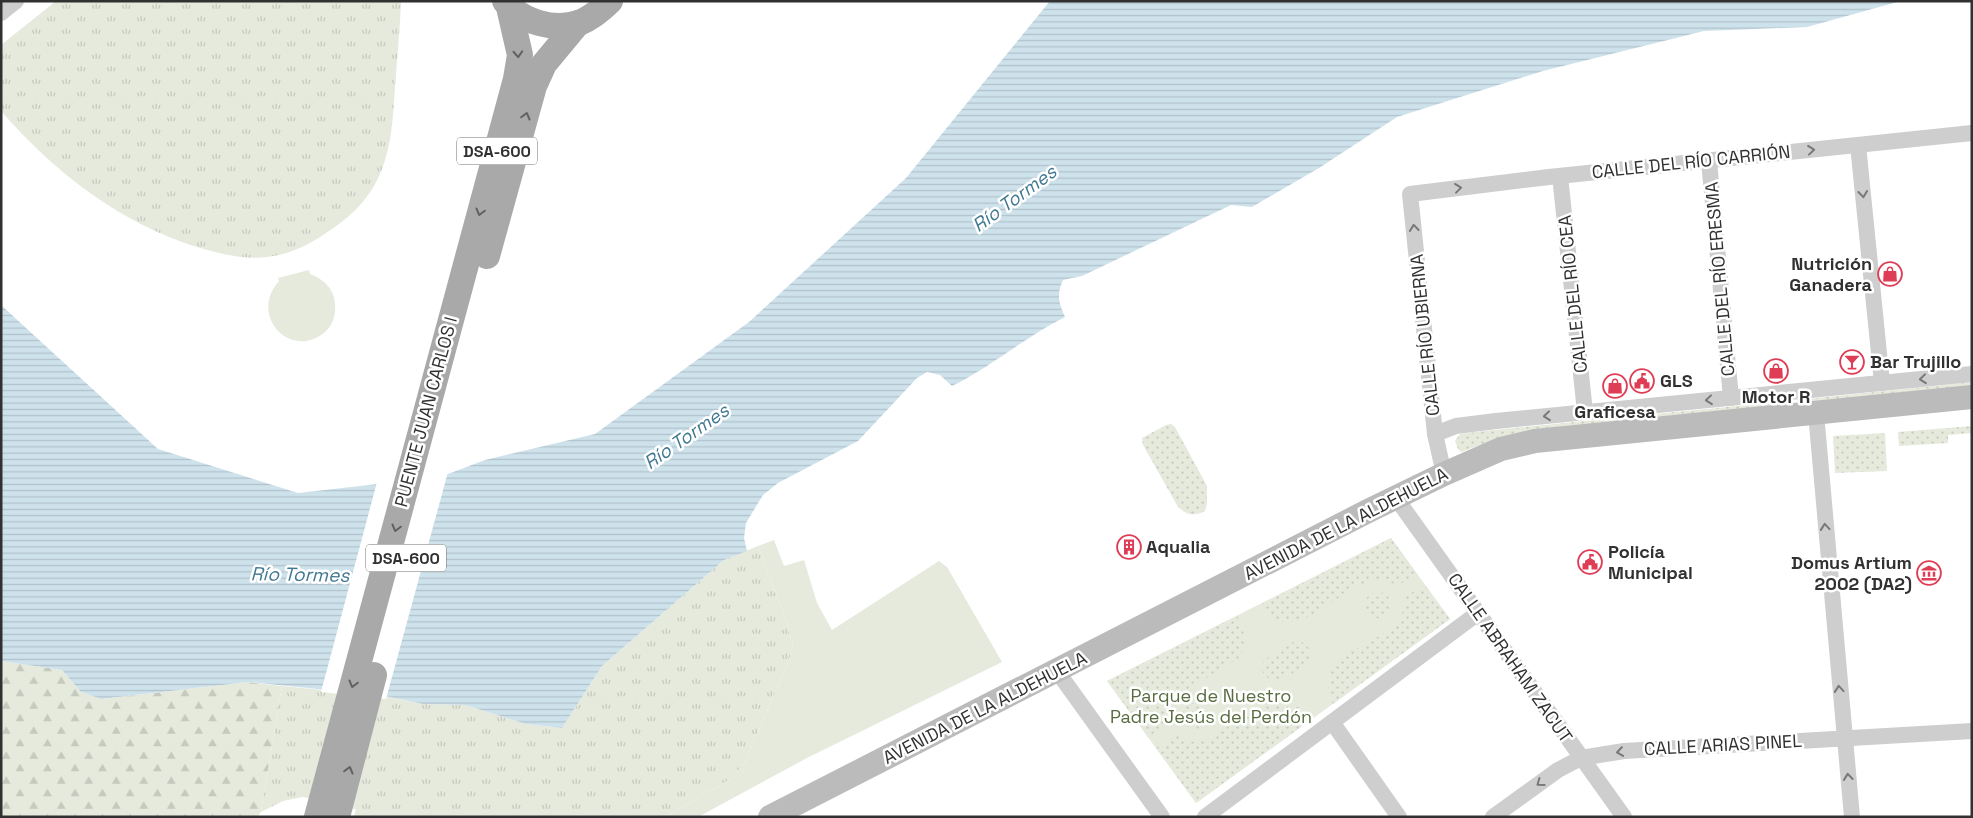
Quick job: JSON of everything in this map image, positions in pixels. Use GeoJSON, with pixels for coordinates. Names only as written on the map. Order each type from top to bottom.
{"type":"FeatureCollection","features":[{"type":"Feature","properties":{"kind":"main road","name":"DSA-600"},"geometry":{"type":"LineString","coordinates":[[507,4],[530,20],[554,26],[578,23],[598,14],[610,1]]}},
{"type":"Feature","properties":{"kind":"main road","name":"PUENTE JUAN CARLOS I"},"geometry":{"type":"LineString","coordinates":[[337,817],[467,297],[516,79],[520,55],[507,4]]}},
{"type":"Feature","properties":{"kind":"main road","name":"PUENTE JUAN CARLOS I"},"geometry":{"type":"LineString","coordinates":[[317,817],[467,297],[534,86],[544,64],[578,23]]}},
{"type":"Feature","properties":{"kind":"main road","name":"AVENIDA DE LA ALDEHUELA"},"geometry":{"type":"LineString","coordinates":[[770,817],[1396,498],[1501,449],[1535,441],[1972,396]]}},
{"type":"Feature","properties":{"kind":"street"},"geometry":{"type":"LineString","coordinates":[[1,13],[16,1]]}},
{"type":"Feature","properties":{"kind":"street","name":"CALLE DEL RÍO CARRIÓN"},"geometry":{"type":"LineString","coordinates":[[1410,194],[1560,176],[1972,133]]}},
{"type":"Feature","properties":{"kind":"street"},"geometry":{"type":"LineString","coordinates":[[1858,145],[1882,383]]}},
{"type":"Feature","properties":{"kind":"street","name":"CALLE DEL RÍO ERESMA"},"geometry":{"type":"LineString","coordinates":[[1709,161],[1731,398]]}},
{"type":"Feature","properties":{"kind":"street","name":"CALLE DEL RÍO CEA"},"geometry":{"type":"LineString","coordinates":[[1560,176],[1585,412]]}},
{"type":"Feature","properties":{"kind":"street","name":"CALLE RÍO UBIERNA"},"geometry":{"type":"LineString","coordinates":[[1410,194],[1435,434],[1444,474]]}},
{"type":"Feature","properties":{"kind":"street"},"geometry":{"type":"LineString","coordinates":[[1435,434],[1456,426],[1972,374]]}},
{"type":"Feature","properties":{"kind":"street"},"geometry":{"type":"LineString","coordinates":[[1816,413],[1852,817]]}},
{"type":"Feature","properties":{"kind":"street","name":"CALLE ABRAHAM ZACUT"},"geometry":{"type":"LineString","coordinates":[[1396,498],[1624,817]]}},
{"type":"Feature","properties":{"kind":"street"},"geometry":{"type":"LineString","coordinates":[[1205,817],[1478,613]]}},
{"type":"Feature","properties":{"kind":"street"},"geometry":{"type":"LineString","coordinates":[[1057,671],[1162,817]]}},
{"type":"Feature","properties":{"kind":"street"},"geometry":{"type":"LineString","coordinates":[[1332,722],[1400,817]]}},
{"type":"Feature","properties":{"kind":"street","name":"CALLE ARIAS PINEL"},"geometry":{"type":"LineString","coordinates":[[1493,817],[1558,770],[1582,758],[1624,751],[1972,731]]}},
{"type":"Feature","properties":{"kind":"green space"},"geometry":{"type":"Polygon","coordinates":[[[56,1],[401,1],[394,109],[390,139],[382,169],[372,189],[352,213],[319,237],[290,252],[259,258],[234,256],[200,248],[171,238],[117,210],[91,194],[67,175],[22,134],[1,111],[1,45],[56,1]]]}},
{"type":"Feature","properties":{"kind":"green space"},"geometry":{"type":"Polygon","coordinates":[[[309,270],[310,274],[323,281],[330,289],[334,298],[335,312],[332,323],[325,332],[312,340],[299,341],[287,338],[278,331],[271,320],[268,308],[271,294],[279,281],[278,278],[309,270]]]}},
{"type":"Feature","properties":{"kind":"green space"},"geometry":{"type":"Polygon","coordinates":[[[1972,382],[1972,387],[1798,403],[1797,400],[1972,382]]]}},
{"type":"Feature","properties":{"kind":"green space"},"geometry":{"type":"Polygon","coordinates":[[[1787,401],[1787,404],[1545,428],[1497,439],[1461,452],[1455,441],[1460,434],[1484,431],[1787,401]]]}},
{"type":"Feature","properties":{"kind":"green space"},"geometry":{"type":"Polygon","coordinates":[[[1171,424],[1175,427],[1207,486],[1207,503],[1205,511],[1201,513],[1188,514],[1178,507],[1143,445],[1142,438],[1171,424]]]}},
{"type":"Feature","properties":{"kind":"green space"},"geometry":{"type":"Polygon","coordinates":[[[1972,426],[1972,433],[1948,435],[1948,443],[1899,446],[1898,432],[1972,426]]]}},
{"type":"Feature","properties":{"kind":"green space"},"geometry":{"type":"Polygon","coordinates":[[[1885,433],[1887,471],[1835,473],[1833,436],[1885,433]]]}},
{"type":"Feature","properties":{"kind":"green space","name":"Parque de Nuestro Padre Jesús del Perdón"},"geometry":{"type":"Polygon","coordinates":[[[1391,538],[1450,619],[1196,803],[1107,681],[1391,538]]]}},
{"type":"Feature","properties":{"kind":"green space"},"geometry":{"type":"Polygon","coordinates":[[[1391,538],[1417,574],[1397,586],[1380,580],[1363,584],[1345,593],[1328,606],[1310,616],[1293,622],[1276,619],[1261,604],[1391,538]]]}},
{"type":"Feature","properties":{"kind":"green space"},"geometry":{"type":"Polygon","coordinates":[[[774,540],[784,566],[804,560],[817,603],[832,630],[939,561],[947,567],[1002,662],[807,758],[698,817],[665,817],[731,779],[745,762],[788,663],[793,646],[787,623],[758,546],[774,540]]]}},
{"type":"Feature","properties":{"kind":"green space"},"geometry":{"type":"Polygon","coordinates":[[[758,546],[787,623],[793,646],[788,663],[745,762],[731,779],[665,817],[390,817],[303,797],[283,801],[261,812],[282,686],[385,696],[423,704],[465,705],[526,724],[562,728],[602,666],[724,560],[758,546]]]}},
{"type":"Feature","properties":{"kind":"green space"},"geometry":{"type":"Polygon","coordinates":[[[1425,585],[1450,619],[1333,704],[1328,683],[1330,673],[1336,663],[1344,656],[1391,628],[1399,619],[1403,609],[1403,598],[1425,585]]]}},
{"type":"Feature","properties":{"kind":"green space"},"geometry":{"type":"Polygon","coordinates":[[[1378,592],[1387,596],[1391,605],[1387,614],[1378,618],[1369,614],[1365,605],[1369,596],[1378,592]]]}},
{"type":"Feature","properties":{"kind":"green space"},"geometry":{"type":"Polygon","coordinates":[[[1237,616],[1242,626],[1244,637],[1244,648],[1239,658],[1177,696],[1170,709],[1169,723],[1148,737],[1107,681],[1237,616]]]}},
{"type":"Feature","properties":{"kind":"green space"},"geometry":{"type":"Polygon","coordinates":[[[1295,641],[1306,644],[1308,647],[1310,653],[1308,661],[1298,670],[1285,677],[1272,679],[1266,677],[1262,671],[1264,660],[1295,641]]]}},
{"type":"Feature","properties":{"kind":"green space"},"geometry":{"type":"Polygon","coordinates":[[[1,661],[62,670],[81,692],[101,699],[248,682],[282,686],[261,812],[257,817],[1,817],[1,661]]]}},
{"type":"Feature","properties":{"kind":"green space"},"geometry":{"type":"Polygon","coordinates":[[[1275,702],[1296,706],[1305,711],[1312,719],[1196,803],[1156,748],[1177,735],[1191,742],[1204,741],[1260,707],[1275,702]]]}},
{"type":"Feature","properties":{"kind":"green space"},"geometry":{"type":"Polygon","coordinates":[[[1195,703],[1204,707],[1208,716],[1204,725],[1195,729],[1186,725],[1182,716],[1186,707],[1195,703]]]}},
{"type":"Feature","properties":{"kind":"green space"},"geometry":{"type":"Polygon","coordinates":[[[356,808],[390,817],[354,817],[356,808]]]}},
{"type":"Feature","properties":{"kind":"water","name":"Río Tormes"},"geometry":{"type":"Polygon","coordinates":[[[1050,1],[1901,1],[1807,27],[1704,31],[1543,71],[1397,117],[1319,168],[1252,207],[1231,205],[1082,276],[1063,280],[1059,299],[1065,317],[952,386],[940,375],[927,372],[917,378],[858,441],[778,483],[763,495],[746,523],[744,538],[747,551],[724,560],[602,666],[562,728],[526,724],[465,705],[423,704],[385,696],[248,682],[101,699],[81,692],[62,670],[1,661],[1,305],[158,449],[298,493],[440,477],[485,460],[595,434],[749,322],[906,178],[1050,1]]]}},
{"type":"Feature","properties":{"kind":"pier"},"geometry":{"type":"Polygon","coordinates":[[[448,472],[386,699],[321,692],[377,482],[440,475],[448,472]]]}},
{"type":"Feature","properties":{"kind":"place","name":"Nutrición Ganadera"},"geometry":{"type":"Point","coordinates":[1890,274]}},
{"type":"Feature","properties":{"kind":"place","name":"Bar Trujillo"},"geometry":{"type":"Point","coordinates":[1852,362]}},
{"type":"Feature","properties":{"kind":"place","name":"Motor R"},"geometry":{"type":"Point","coordinates":[1776,371]}},
{"type":"Feature","properties":{"kind":"place","name":"GLS"},"geometry":{"type":"Point","coordinates":[1642,381]}},
{"type":"Feature","properties":{"kind":"place","name":"Graficesa"},"geometry":{"type":"Point","coordinates":[1615,386]}},
{"type":"Feature","properties":{"kind":"place","name":"Aqualia"},"geometry":{"type":"Point","coordinates":[1129,547]}},
{"type":"Feature","properties":{"kind":"place","name":"Policía Municipal"},"geometry":{"type":"Point","coordinates":[1590,562]}},
{"type":"Feature","properties":{"kind":"place","name":"Domus Artium 2002 (DA2)"},"geometry":{"type":"Point","coordinates":[1929,573]}}]}
